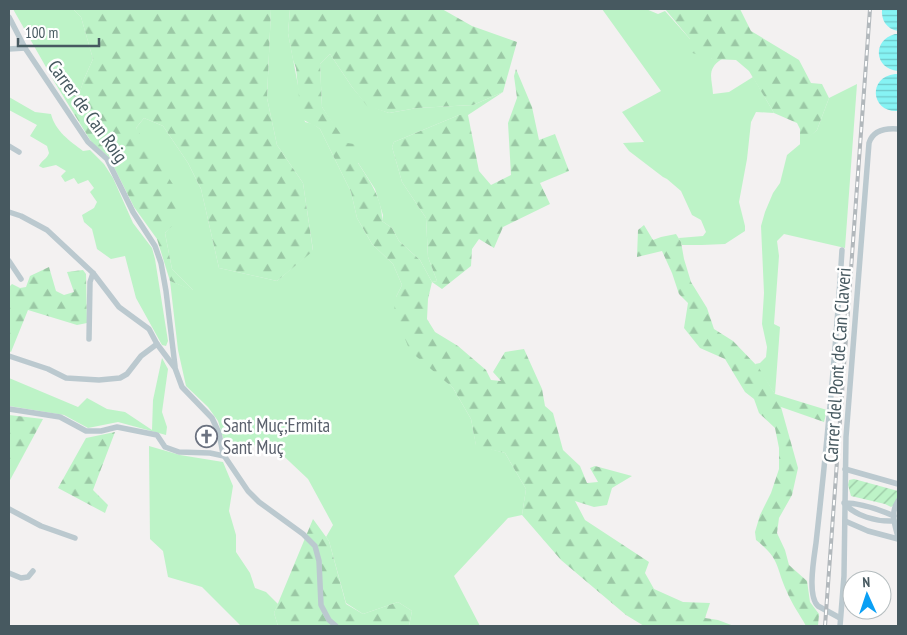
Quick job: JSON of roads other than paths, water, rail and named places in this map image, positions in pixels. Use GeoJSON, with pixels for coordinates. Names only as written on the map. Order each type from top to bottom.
{"type":"FeatureCollection","features":[{"type":"Feature","properties":{"kind":"street","name":"Carrer de Can Roig"},"geometry":{"type":"LineString","coordinates":[[9,17],[25,48],[88,142],[107,159],[133,212],[155,246],[161,263],[166,291],[176,370]]}},
{"type":"Feature","properties":{"kind":"street"},"geometry":{"type":"LineString","coordinates":[[9,49],[25,48]]}},
{"type":"Feature","properties":{"kind":"street","name":"Carrer del Pont de Can Claveri"},"geometry":{"type":"LineString","coordinates":[[840,626],[845,521],[845,469],[869,143],[873,135],[881,130],[889,128],[898,129]]}},
{"type":"Feature","properties":{"kind":"street"},"geometry":{"type":"LineString","coordinates":[[9,146],[18,152]]}},
{"type":"Feature","properties":{"kind":"street"},"geometry":{"type":"LineString","coordinates":[[9,212],[21,216],[47,230],[93,273],[119,307],[149,329],[157,344],[176,370],[180,383],[186,392],[210,415],[215,423],[224,456],[253,496],[297,529],[315,546],[319,561],[321,605],[329,620],[336,626]]}},
{"type":"Feature","properties":{"kind":"street"},"geometry":{"type":"LineString","coordinates":[[840,618],[818,606],[814,601],[812,593],[831,406],[842,250]]}},
{"type":"Feature","properties":{"kind":"street"},"geometry":{"type":"LineString","coordinates":[[9,261],[22,279]]}},
{"type":"Feature","properties":{"kind":"street"},"geometry":{"type":"LineString","coordinates":[[89,340],[90,282],[93,273]]}},
{"type":"Feature","properties":{"kind":"street"},"geometry":{"type":"LineString","coordinates":[[9,356],[48,369],[66,378],[99,380],[120,378],[127,374],[141,356],[157,344]]}},
{"type":"Feature","properties":{"kind":"street"},"geometry":{"type":"LineString","coordinates":[[9,409],[60,417],[86,431],[101,431],[112,427],[126,428],[157,435],[165,447],[179,452],[210,453],[224,456]]}},
{"type":"Feature","properties":{"kind":"street"},"geometry":{"type":"LineString","coordinates":[[845,469],[898,484]]}},
{"type":"Feature","properties":{"kind":"street"},"geometry":{"type":"LineString","coordinates":[[845,521],[868,532],[898,538],[894,519],[898,501]]}},
{"type":"Feature","properties":{"kind":"street"},"geometry":{"type":"LineString","coordinates":[[844,503],[854,512],[886,522],[894,519]]}},
{"type":"Feature","properties":{"kind":"street"},"geometry":{"type":"LineString","coordinates":[[9,509],[41,526],[75,538]]}},
{"type":"Feature","properties":{"kind":"street"},"geometry":{"type":"LineString","coordinates":[[9,573],[21,578],[28,577],[33,571]]}},
{"type":"Feature","properties":{"kind":"water"},"geometry":{"type":"Polygon","coordinates":[[[882,9],[898,9],[898,31],[886,24],[882,9]]]}},
{"type":"Feature","properties":{"kind":"water"},"geometry":{"type":"Polygon","coordinates":[[[898,34],[898,71],[884,65],[880,60],[879,54],[882,42],[898,34]]]}},
{"type":"Feature","properties":{"kind":"water"},"geometry":{"type":"Polygon","coordinates":[[[898,74],[898,111],[889,110],[882,106],[876,94],[880,81],[898,74]]]}},
{"type":"Feature","properties":{"kind":"railway"},"geometry":{"type":"LineString","coordinates":[[825,626],[870,9]]}},
{"type":"Feature","properties":{"kind":"place","name":"Sant Muç;Ermita Sant Muç"},"geometry":{"type":"Point","coordinates":[207,436]}}]}
